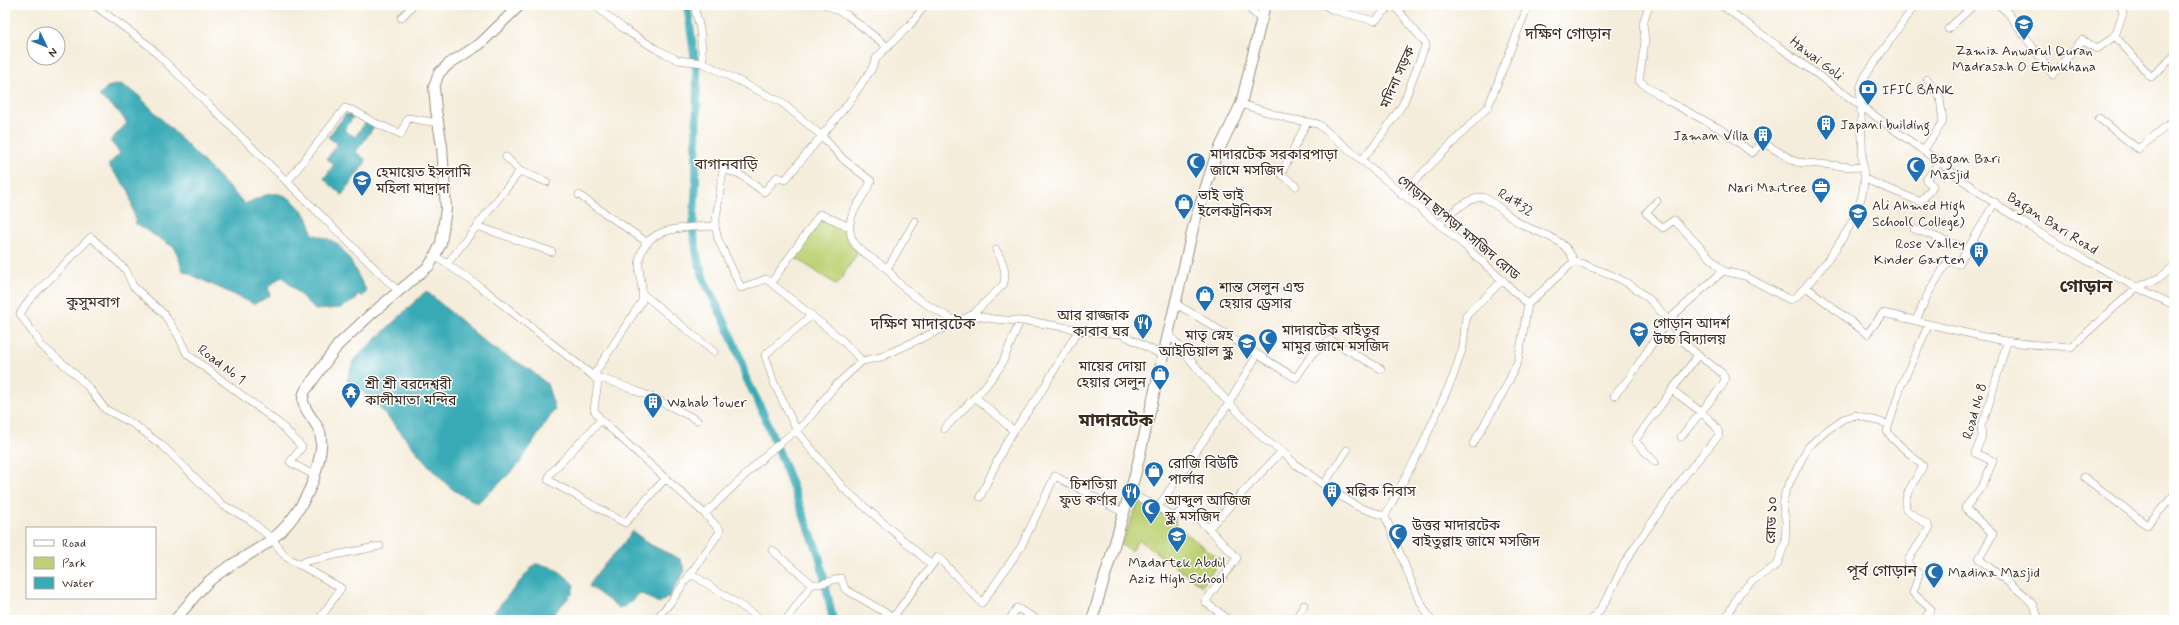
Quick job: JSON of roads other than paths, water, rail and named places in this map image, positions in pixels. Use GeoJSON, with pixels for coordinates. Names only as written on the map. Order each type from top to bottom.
{"type":"FeatureCollection","features":[{"type":"Feature","properties":{"kind":"street"},"geometry":{"type":"LineString","coordinates":[[94,5],[148,46],[400,292]]}},
{"type":"Feature","properties":{"kind":"street"},"geometry":{"type":"LineString","coordinates":[[402,18],[413,5]]}},
{"type":"Feature","properties":{"kind":"street"},"geometry":{"type":"LineString","coordinates":[[175,620],[206,583],[272,539],[282,530],[301,505],[315,476],[322,448],[319,432],[305,407],[303,395],[338,345],[370,315],[400,292],[429,266],[441,243],[446,209],[442,146],[434,87],[439,73],[450,63],[480,44],[520,5]]}},
{"type":"Feature","properties":{"kind":"street"},"geometry":{"type":"LineString","coordinates":[[594,5],[624,29],[656,49],[678,60],[701,63],[781,102],[822,136],[844,160],[871,180],[860,198],[850,223],[850,236],[858,249],[887,269],[897,282],[920,302],[956,321]]}},
{"type":"Feature","properties":{"kind":"street"},"geometry":{"type":"LineString","coordinates":[[694,5],[700,29],[701,63]]}},
{"type":"Feature","properties":{"kind":"street"},"geometry":{"type":"LineString","coordinates":[[826,5],[847,15],[888,47]]}},
{"type":"Feature","properties":{"kind":"street"},"geometry":{"type":"LineString","coordinates":[[862,361],[842,340],[812,314],[766,279],[741,288],[718,240],[715,226],[723,170],[738,173],[764,192],[777,177],[785,180],[861,86],[877,57],[910,25],[925,5]]}},
{"type":"Feature","properties":{"kind":"street"},"geometry":{"type":"LineString","coordinates":[[1245,5],[1263,21]]}},
{"type":"Feature","properties":{"kind":"street"},"geometry":{"type":"LineString","coordinates":[[1092,620],[1130,493],[1164,356],[1194,224],[1213,166],[1241,104],[1263,21],[1265,5]]}},
{"type":"Feature","properties":{"kind":"street"},"geometry":{"type":"LineString","coordinates":[[1325,5],[1333,10],[1375,21],[1391,5]]}},
{"type":"Feature","properties":{"kind":"street","name":"মদিনা সড়ক"},"geometry":{"type":"LineString","coordinates":[[1361,161],[1382,135],[1403,104],[1426,44],[1394,5]]}},
{"type":"Feature","properties":{"kind":"street"},"geometry":{"type":"LineString","coordinates":[[1649,5],[1643,23],[1645,41],[1639,81],[1668,101],[1724,131],[1752,153],[1762,142],[1796,162],[1804,164],[1862,168]]}},
{"type":"Feature","properties":{"kind":"street","name":"Hawai Goli"},"geometry":{"type":"LineString","coordinates":[[1721,5],[1862,108]]}},
{"type":"Feature","properties":{"kind":"street"},"geometry":{"type":"LineString","coordinates":[[1656,201],[1646,213],[1663,228],[1674,220],[1723,271],[1745,276],[1790,300],[1796,297],[1830,259],[1847,230],[1865,179],[1862,168],[1862,108],[1860,88],[1865,76],[1915,5]]}},
{"type":"Feature","properties":{"kind":"street"},"geometry":{"type":"LineString","coordinates":[[1948,29],[1974,5]]}},
{"type":"Feature","properties":{"kind":"street"},"geometry":{"type":"LineString","coordinates":[[1999,5],[2008,13],[2053,75],[2082,40],[2097,49],[2115,36],[2123,13],[2120,5]]}},
{"type":"Feature","properties":{"kind":"street"},"geometry":{"type":"LineString","coordinates":[[1401,195],[1488,107],[1527,8]]}},
{"type":"Feature","properties":{"kind":"street"},"geometry":{"type":"LineString","coordinates":[[2115,36],[2151,77],[2172,61]]}},
{"type":"Feature","properties":{"kind":"street"},"geometry":{"type":"LineString","coordinates":[[1923,151],[1943,122],[1940,98],[1927,79]]}},
{"type":"Feature","properties":{"kind":"street","name":"গোড়ান ছাপড়া মসজিদ রোড"},"geometry":{"type":"LineString","coordinates":[[1241,104],[1318,124],[1401,195],[1439,225],[1503,280],[1528,304]]}},
{"type":"Feature","properties":{"kind":"street"},"geometry":{"type":"LineString","coordinates":[[287,182],[345,108],[355,111],[373,122],[401,134],[408,118],[438,123]]}},
{"type":"Feature","properties":{"kind":"street","name":"Bagan Bari Road"},"geometry":{"type":"LineString","coordinates":[[1862,108],[1939,162],[1971,187],[2052,239],[2136,288],[2174,305]]}},
{"type":"Feature","properties":{"kind":"street"},"geometry":{"type":"LineString","coordinates":[[2099,118],[2138,148],[2174,120]]}},
{"type":"Feature","properties":{"kind":"street"},"geometry":{"type":"LineString","coordinates":[[1296,186],[1281,174],[1307,122]]}},
{"type":"Feature","properties":{"kind":"street"},"geometry":{"type":"LineString","coordinates":[[506,157],[520,171],[547,182]]}},
{"type":"Feature","properties":{"kind":"street"},"geometry":{"type":"LineString","coordinates":[[1865,179],[1921,202],[1933,186],[1926,180],[1927,177],[1939,162]]}},
{"type":"Feature","properties":{"kind":"street"},"geometry":{"type":"LineString","coordinates":[[447,264],[520,171]]}},
{"type":"Feature","properties":{"kind":"street"},"geometry":{"type":"LineString","coordinates":[[579,195],[648,243]]}},
{"type":"Feature","properties":{"kind":"street","name":"Rd#32"},"geometry":{"type":"LineString","coordinates":[[1439,225],[1454,210],[1477,198],[1483,197],[1522,225],[1547,234],[1572,254],[1574,262]]}},
{"type":"Feature","properties":{"kind":"street"},"geometry":{"type":"LineString","coordinates":[[1916,320],[1928,294],[1948,261],[1959,264],[1995,202]]}},
{"type":"Feature","properties":{"kind":"street"},"geometry":{"type":"LineString","coordinates":[[771,284],[820,214],[850,227]]}},
{"type":"Feature","properties":{"kind":"street"},"geometry":{"type":"LineString","coordinates":[[887,269],[915,221]]}},
{"type":"Feature","properties":{"kind":"street"},"geometry":{"type":"LineString","coordinates":[[477,226],[552,252]]}},
{"type":"Feature","properties":{"kind":"street"},"geometry":{"type":"LineString","coordinates":[[594,376],[642,301],[643,294],[639,264],[648,243],[662,232],[685,226],[715,226]]}},
{"type":"Feature","properties":{"kind":"street"},"geometry":{"type":"LineString","coordinates":[[1914,229],[1969,249]]}},
{"type":"Feature","properties":{"kind":"street","name":"Road No 1"},"geometry":{"type":"LineString","coordinates":[[272,539],[250,520],[223,505],[163,446],[133,424],[105,409],[89,388],[73,372],[42,346],[25,323],[20,314],[29,300],[91,237],[126,270],[133,286],[164,314],[187,354],[280,424],[302,447],[290,462],[315,476]]}},
{"type":"Feature","properties":{"kind":"street"},"geometry":{"type":"LineString","coordinates":[[704,514],[769,452],[797,431],[811,417],[834,387],[862,361],[881,357],[956,321],[972,315],[1003,285],[1005,280],[1003,262],[996,250]]}},
{"type":"Feature","properties":{"kind":"street"},"geometry":{"type":"LineString","coordinates":[[435,256],[482,288],[594,376],[598,381],[594,410],[601,420],[666,478],[704,514],[720,532],[671,602],[655,620]]}},
{"type":"Feature","properties":{"kind":"street"},"geometry":{"type":"LineString","coordinates":[[1473,444],[1505,389],[1518,361],[1528,304],[1574,262],[1606,272],[1630,284],[1654,304],[1684,344],[1722,373],[1725,379],[1722,386],[1700,411],[1681,437]]}},
{"type":"Feature","properties":{"kind":"street"},"geometry":{"type":"LineString","coordinates":[[1806,287],[1867,334],[1883,313],[2007,342],[2071,347],[2136,288],[2161,277],[2174,266]]}},
{"type":"Feature","properties":{"kind":"street"},"geometry":{"type":"LineString","coordinates":[[1614,396],[1630,377],[1667,321],[1723,271]]}},
{"type":"Feature","properties":{"kind":"street"},"geometry":{"type":"LineString","coordinates":[[1385,516],[1421,448],[1453,377],[1463,347],[1466,316],[1503,280]]}},
{"type":"Feature","properties":{"kind":"street"},"geometry":{"type":"LineString","coordinates":[[643,294],[714,352]]}},
{"type":"Feature","properties":{"kind":"street"},"geometry":{"type":"LineString","coordinates":[[1176,304],[1212,324],[1258,355],[1296,378],[1312,354],[1330,340],[1381,369]]}},
{"type":"Feature","properties":{"kind":"street"},"geometry":{"type":"LineString","coordinates":[[812,314],[766,355],[774,383],[797,431],[843,488],[932,565]]}},
{"type":"Feature","properties":{"kind":"street"},"geometry":{"type":"LineString","coordinates":[[972,315],[1121,334],[1164,356]]}},
{"type":"Feature","properties":{"kind":"street"},"geometry":{"type":"LineString","coordinates":[[944,429],[975,397],[1001,366],[1020,321]]}},
{"type":"Feature","properties":{"kind":"street"},"geometry":{"type":"LineString","coordinates":[[1924,620],[1931,609],[1913,593],[1919,574],[1909,564],[1908,560],[1928,529],[1928,525],[1906,510],[1905,505],[1906,493],[1923,466],[1889,435],[1887,431],[1901,386],[1929,324]]}},
{"type":"Feature","properties":{"kind":"street"},"geometry":{"type":"LineString","coordinates":[[980,497],[1008,440],[1038,397],[1079,329]]}},
{"type":"Feature","properties":{"kind":"street"},"geometry":{"type":"LineString","coordinates":[[1169,334],[1229,403],[1265,440],[1282,451],[1295,464],[1358,507],[1385,516],[1418,598],[1431,620]]}},
{"type":"Feature","properties":{"kind":"street","name":"Road No 8"},"geometry":{"type":"LineString","coordinates":[[2007,342],[1981,426],[1982,437],[1975,452],[1993,461],[1983,485],[1965,508],[1993,534],[1979,559],[2023,594],[2034,605],[2040,620]]}},
{"type":"Feature","properties":{"kind":"street"},"geometry":{"type":"LineString","coordinates":[[1158,507],[1229,403],[1258,355]]}},
{"type":"Feature","properties":{"kind":"street"},"geometry":{"type":"LineString","coordinates":[[1655,462],[1635,441],[1698,355]]}},
{"type":"Feature","properties":{"kind":"street"},"geometry":{"type":"LineString","coordinates":[[594,376],[616,382],[659,400],[697,420]]}},
{"type":"Feature","properties":{"kind":"street"},"geometry":{"type":"LineString","coordinates":[[1592,619],[1608,597],[1624,564],[1636,546],[1686,474],[1718,437],[1718,430],[1700,411],[1672,390]]}},
{"type":"Feature","properties":{"kind":"street"},"geometry":{"type":"LineString","coordinates":[[975,397],[1014,431]]}},
{"type":"Feature","properties":{"kind":"street","name":"রোড ১০"},"geometry":{"type":"LineString","coordinates":[[1725,620],[1739,594],[1752,581],[1777,564],[1785,543],[1786,522],[1783,508],[1785,492],[1808,447],[1826,431],[1843,419],[1856,415],[1888,424]]}},
{"type":"Feature","properties":{"kind":"street"},"geometry":{"type":"LineString","coordinates":[[601,420],[550,474],[548,480],[625,523],[666,478]]}},
{"type":"Feature","properties":{"kind":"street"},"geometry":{"type":"LineString","coordinates":[[1324,484],[1347,450]]}},
{"type":"Feature","properties":{"kind":"street"},"geometry":{"type":"LineString","coordinates":[[1208,529],[1282,451]]}},
{"type":"Feature","properties":{"kind":"street"},"geometry":{"type":"LineString","coordinates":[[772,550],[812,584],[831,582],[841,578],[845,589],[894,619],[938,557],[982,603],[1021,547],[1056,476],[1124,513]]}},
{"type":"Feature","properties":{"kind":"street"},"geometry":{"type":"LineString","coordinates":[[2084,477],[2147,525],[2174,495]]}},
{"type":"Feature","properties":{"kind":"street"},"geometry":{"type":"LineString","coordinates":[[1130,493],[1175,516],[1184,507],[1236,558],[1205,602],[1229,620]]}},
{"type":"Feature","properties":{"kind":"street"},"geometry":{"type":"LineString","coordinates":[[272,539],[286,557],[341,588],[322,619]]}},
{"type":"Feature","properties":{"kind":"street"},"geometry":{"type":"LineString","coordinates":[[299,565],[306,561],[380,546]]}},
{"type":"Feature","properties":{"kind":"street"},"geometry":{"type":"LineString","coordinates":[[690,573],[763,620]]}},
{"type":"Feature","properties":{"kind":"street"},"geometry":{"type":"LineString","coordinates":[[786,620],[812,584]]}},
{"type":"Feature","properties":{"kind":"street"},"geometry":{"type":"LineString","coordinates":[[1295,620],[1304,606]]}},
{"type":"Feature","properties":{"kind":"street"},"geometry":{"type":"LineString","coordinates":[[1009,620],[1018,608],[1038,620]]}},
{"type":"Feature","properties":{"kind":"street"},"geometry":{"type":"LineString","coordinates":[[1215,620],[1220,613]]}},
{"type":"Feature","properties":{"kind":"water"},"geometry":{"type":"Polygon","coordinates":[[[121,84],[137,94],[245,204],[260,197],[273,194],[285,196],[291,200],[306,215],[312,233],[333,241],[344,251],[367,291],[362,297],[360,294],[356,296],[357,299],[341,308],[315,310],[282,276],[268,287],[270,296],[254,304],[183,271],[175,248],[136,224],[129,191],[108,165],[120,153],[110,141],[127,123],[119,112],[99,96],[107,87],[121,84]]]}},
{"type":"Feature","properties":{"kind":"water"},"geometry":{"type":"Polygon","coordinates":[[[346,114],[354,116],[344,130],[355,137],[366,122],[374,127],[356,152],[365,159],[365,163],[342,195],[324,179],[334,164],[327,159],[337,144],[328,137],[346,114]]]}},
{"type":"Feature","properties":{"kind":"water"},"geometry":{"type":"Polygon","coordinates":[[[426,291],[490,346],[529,369],[547,384],[555,409],[519,464],[496,487],[477,503],[451,488],[375,404],[347,381],[353,361],[426,291]]]}},
{"type":"Feature","properties":{"kind":"water"},"geometry":{"type":"Polygon","coordinates":[[[632,531],[651,545],[680,559],[685,571],[669,597],[659,603],[640,593],[626,606],[619,608],[589,586],[599,571],[632,531]]]}},
{"type":"Feature","properties":{"kind":"water"},"geometry":{"type":"Polygon","coordinates":[[[535,564],[547,566],[566,576],[574,585],[572,594],[548,620],[487,620],[535,564]]]}},
{"type":"Feature","properties":{"kind":"waterway"},"geometry":{"type":"LineString","coordinates":[[687,5],[697,75],[696,182],[693,231],[698,260],[704,280],[726,324],[741,360],[745,376],[761,408],[819,555],[833,620]]}},
{"type":"Feature","properties":{"kind":"place","name":"Zamia Anwarul Quran Madrasah O Etimkhana"},"geometry":{"type":"Point","coordinates":[2024,41]}},
{"type":"Feature","properties":{"kind":"place","name":"IFIC BANK"},"geometry":{"type":"Point","coordinates":[1868,106]}},
{"type":"Feature","properties":{"kind":"place","name":"Japani building"},"geometry":{"type":"Point","coordinates":[1826,141]}},
{"type":"Feature","properties":{"kind":"place","name":"Jaman Villa"},"geometry":{"type":"Point","coordinates":[1763,152]}},
{"type":"Feature","properties":{"kind":"place","name":"মাদারটেক সরকারপাড়া জামে মসজিদ"},"geometry":{"type":"Point","coordinates":[1196,179]}},
{"type":"Feature","properties":{"kind":"place","name":"Bagan Bari Masjid"},"geometry":{"type":"Point","coordinates":[1916,183]}},
{"type":"Feature","properties":{"kind":"place","name":"হেমায়েত ইসলামি মহিলা মাদ্রাদা"},"geometry":{"type":"Point","coordinates":[362,197]}},
{"type":"Feature","properties":{"kind":"place","name":"Nari Maitree"},"geometry":{"type":"Point","coordinates":[1821,204]}},
{"type":"Feature","properties":{"kind":"place","name":"ভাই ভাই ইলেকট্রনিকস"},"geometry":{"type":"Point","coordinates":[1184,220]}},
{"type":"Feature","properties":{"kind":"place","name":"Ali Ahmed High School( College)"},"geometry":{"type":"Point","coordinates":[1858,230]}},
{"type":"Feature","properties":{"kind":"place","name":"Rose Valley Kinder Garten"},"geometry":{"type":"Point","coordinates":[1979,268]}},
{"type":"Feature","properties":{"kind":"place","name":"শান্ত সেলুন এন্ড হেয়ার ড্রেসার"},"geometry":{"type":"Point","coordinates":[1205,312]}},
{"type":"Feature","properties":{"kind":"place","name":"আর রাজ্জাক কাবাব ঘর"},"geometry":{"type":"Point","coordinates":[1143,340]}},
{"type":"Feature","properties":{"kind":"place","name":"গোড়ান আদর্শ উচ্চ বিদ্যালয়"},"geometry":{"type":"Point","coordinates":[1639,348]}},
{"type":"Feature","properties":{"kind":"place","name":"মাদারটেক বাইতুর মামুর জামে মসজিদ"},"geometry":{"type":"Point","coordinates":[1268,355]}},
{"type":"Feature","properties":{"kind":"place","name":"মাতৃ স্নেহ আইডিয়াল স্কুল"},"geometry":{"type":"Point","coordinates":[1247,360]}},
{"type":"Feature","properties":{"kind":"place","name":"মায়ের দোয়া হেয়ার সেলুন"},"geometry":{"type":"Point","coordinates":[1160,391]}},
{"type":"Feature","properties":{"kind":"place","name":"শ্রী শ্রী বরদেশ্বরী কালীমাতা মন্দির"},"geometry":{"type":"Point","coordinates":[351,409]}},
{"type":"Feature","properties":{"kind":"place","name":"Wahab Tower"},"geometry":{"type":"Point","coordinates":[653,419]}},
{"type":"Feature","properties":{"kind":"place","name":"রোজি বিউটি পার্লার"},"geometry":{"type":"Point","coordinates":[1154,488]}},
{"type":"Feature","properties":{"kind":"place","name":"মল্লিক নিবাস"},"geometry":{"type":"Point","coordinates":[1332,508]}},
{"type":"Feature","properties":{"kind":"place","name":"চিশতিয়া ফুড কর্ণার"},"geometry":{"type":"Point","coordinates":[1131,509]}},
{"type":"Feature","properties":{"kind":"place","name":"আব্দুল আজিজ স্কুল মসজিদ"},"geometry":{"type":"Point","coordinates":[1151,525]}},
{"type":"Feature","properties":{"kind":"place","name":"উত্তর মাদারটেক বাইতুল্লাহ জামে মসজিদ"},"geometry":{"type":"Point","coordinates":[1398,550]}},
{"type":"Feature","properties":{"kind":"place","name":"Madartek Abdul Aziz High School"},"geometry":{"type":"Point","coordinates":[1177,553]}},
{"type":"Feature","properties":{"kind":"place","name":"Madina Masjid"},"geometry":{"type":"Point","coordinates":[1934,589]}},
{"type":"Feature","properties":{"kind":"district","name":"দক্ষিণ গোড়ান"},"geometry":{"type":"Point","coordinates":[1568,33]}},
{"type":"Feature","properties":{"kind":"district","name":"বাগানবাড়ি"},"geometry":{"type":"Point","coordinates":[726,164]}},
{"type":"Feature","properties":{"kind":"district","name":"গোড়ান"},"geometry":{"type":"Point","coordinates":[2086,286]}},
{"type":"Feature","properties":{"kind":"district","name":"কুসুমবাগ"},"geometry":{"type":"Point","coordinates":[93,302]}},
{"type":"Feature","properties":{"kind":"district","name":"দক্ষিণ মাদারটেক"},"geometry":{"type":"Point","coordinates":[923,323]}},
{"type":"Feature","properties":{"kind":"district","name":"মাদারটেক"},"geometry":{"type":"Point","coordinates":[1116,420]}},
{"type":"Feature","properties":{"kind":"district","name":"পূর্ব গোড়ান"},"geometry":{"type":"Point","coordinates":[1882,570]}}]}
